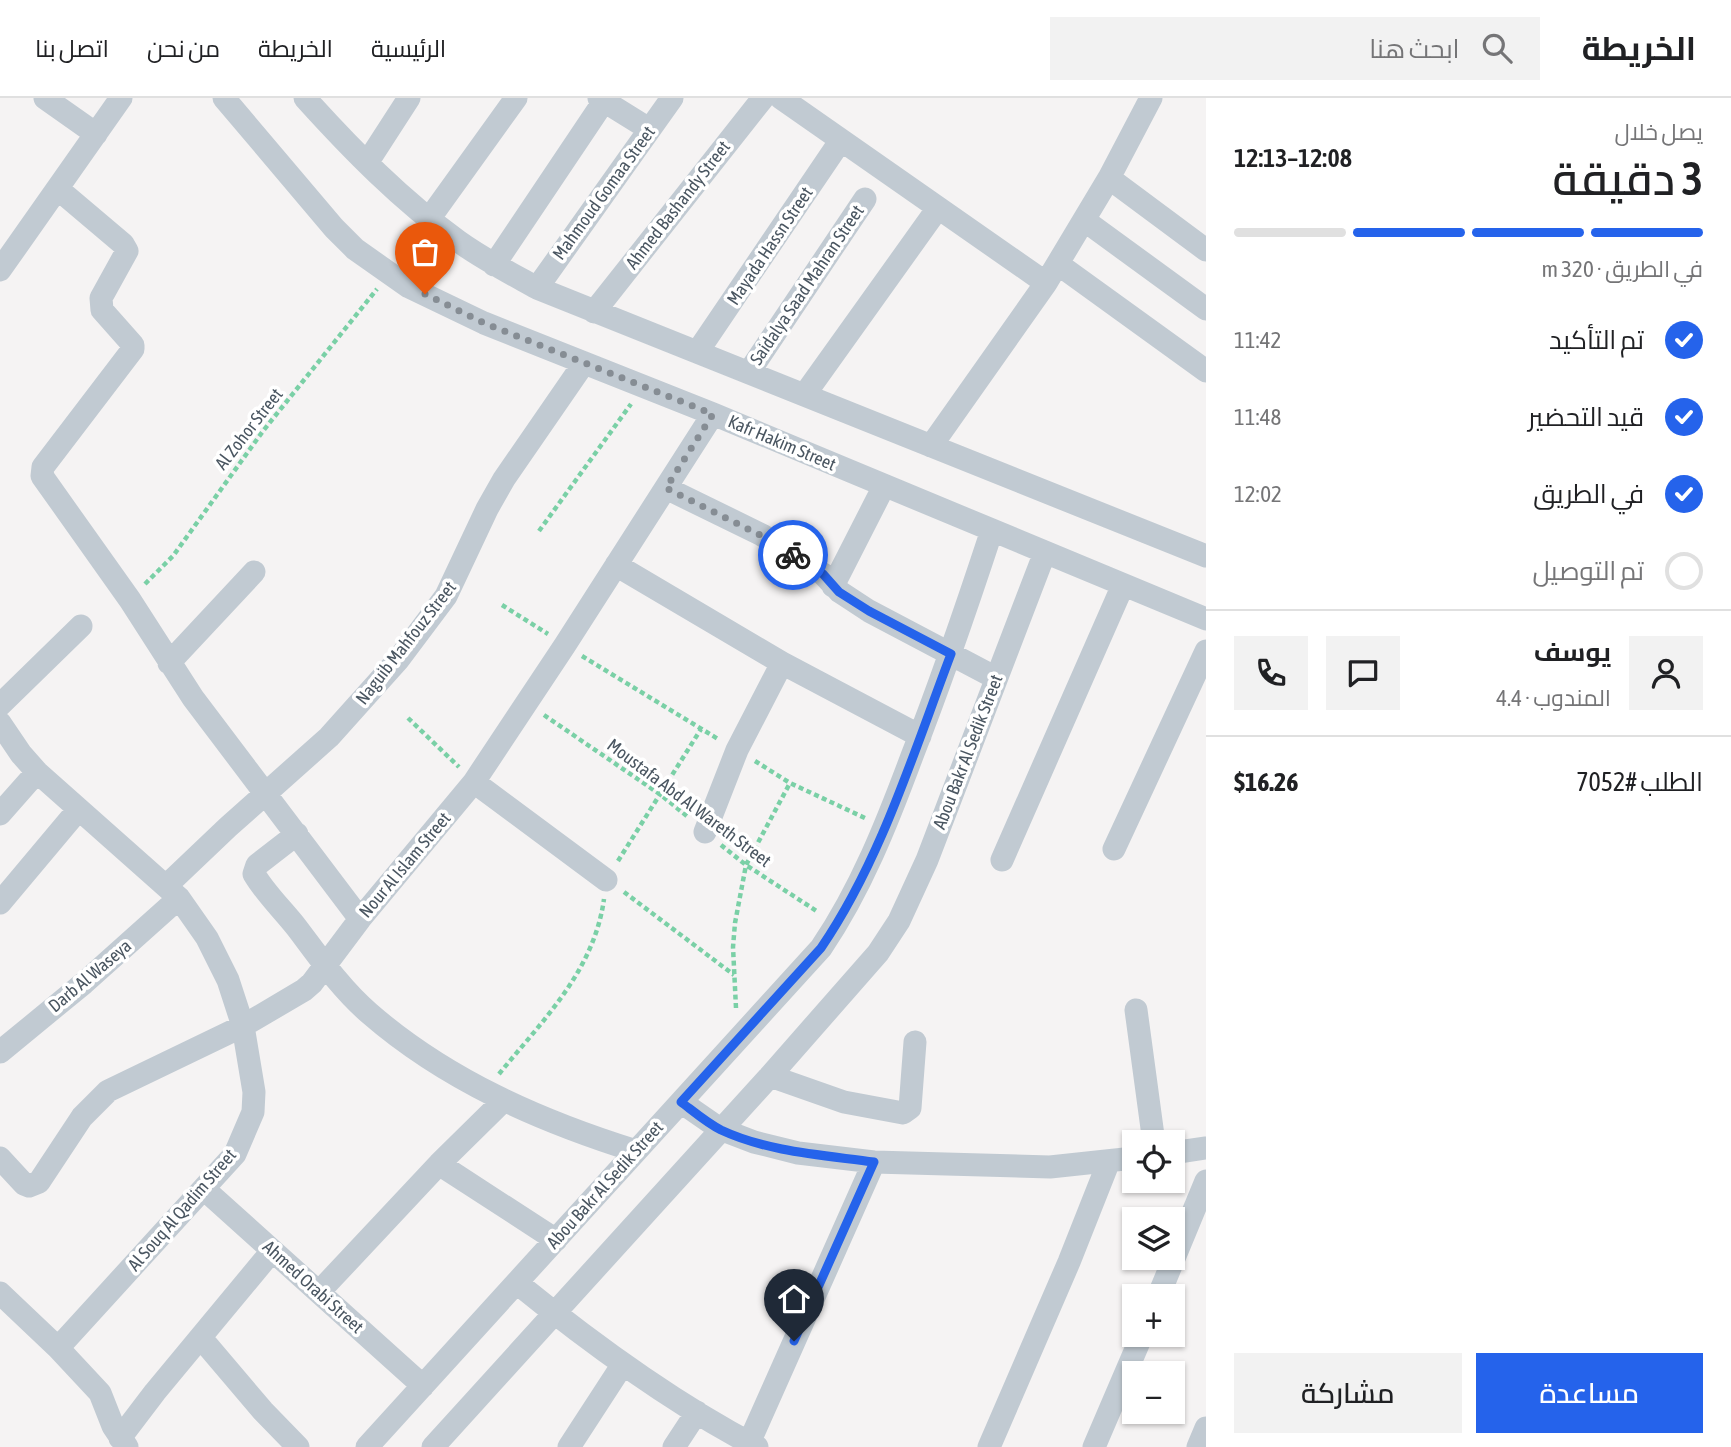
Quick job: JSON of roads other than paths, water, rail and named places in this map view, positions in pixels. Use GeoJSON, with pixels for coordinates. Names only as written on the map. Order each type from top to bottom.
{"type":"FeatureCollection","features":[{"type":"Feature","properties":{"kind":"street"},"geometry":{"type":"LineString","coordinates":[[45,98],[96,134]]}},
{"type":"Feature","properties":{"kind":"street"},"geometry":{"type":"LineString","coordinates":[[0,270],[121,98]]}},
{"type":"Feature","properties":{"kind":"street","name":"Kafr Hakim Street"},"geometry":{"type":"LineString","coordinates":[[224,98],[334,228],[355,249],[389,274],[484,323],[713,414],[1206,620]]}},
{"type":"Feature","properties":{"kind":"street"},"geometry":{"type":"LineString","coordinates":[[304,98],[366,163],[429,219],[495,265],[537,288],[1206,556]]}},
{"type":"Feature","properties":{"kind":"street"},"geometry":{"type":"LineString","coordinates":[[366,163],[409,98]]}},
{"type":"Feature","properties":{"kind":"street"},"geometry":{"type":"LineString","coordinates":[[429,219],[516,98]]}},
{"type":"Feature","properties":{"kind":"street","name":"Mahmoud Gomaa Street"},"geometry":{"type":"LineString","coordinates":[[537,288],[672,98]]}},
{"type":"Feature","properties":{"kind":"street","name":"Ahmed Bashandy Street"},"geometry":{"type":"LineString","coordinates":[[594,312],[763,98]]}},
{"type":"Feature","properties":{"kind":"street"},"geometry":{"type":"LineString","coordinates":[[781,98],[938,208],[1052,274],[1206,371]]}},
{"type":"Feature","properties":{"kind":"street"},"geometry":{"type":"LineString","coordinates":[[932,446],[1052,274],[1109,178],[1152,98]]}},
{"type":"Feature","properties":{"kind":"street"},"geometry":{"type":"LineString","coordinates":[[495,265],[602,100],[649,130]]}},
{"type":"Feature","properties":{"kind":"street","name":"Mayada Hassn Street"},"geometry":{"type":"LineString","coordinates":[[698,351],[841,140]]}},
{"type":"Feature","properties":{"kind":"street"},"geometry":{"type":"LineString","coordinates":[[1109,178],[1206,250]]}},
{"type":"Feature","properties":{"kind":"street"},"geometry":{"type":"LineString","coordinates":[[58,189],[123,244],[127,251],[100,304],[102,310],[133,345],[133,349],[43,467],[42,476],[130,600],[169,663],[360,919]]}},
{"type":"Feature","properties":{"kind":"street","name":"Saidalya Saad Mahran Street"},"geometry":{"type":"LineString","coordinates":[[749,372],[865,198]]}},
{"type":"Feature","properties":{"kind":"street"},"geometry":{"type":"LineString","coordinates":[[805,394],[938,208]]}},
{"type":"Feature","properties":{"kind":"street"},"geometry":{"type":"LineString","coordinates":[[1084,220],[1206,309]]}},
{"type":"Feature","properties":{"kind":"street","name":"Naguib Mahfouz Street"},"geometry":{"type":"LineString","coordinates":[[173,892],[265,794],[329,737],[398,660],[456,579],[487,509],[584,363]]}},
{"type":"Feature","properties":{"kind":"street","name":"Nour Al Islam Street"},"geometry":{"type":"LineString","coordinates":[[0,1158],[24,1184],[35,1185],[82,1117],[107,1091],[243,1026],[304,990],[474,782],[713,414]]}},
{"type":"Feature","properties":{"kind":"street"},"geometry":{"type":"LineString","coordinates":[[832,586],[884,486]]}},
{"type":"Feature","properties":{"kind":"street"},"geometry":{"type":"LineString","coordinates":[[666,488],[762,536],[823,574],[832,586],[869,611],[996,678]]}},
{"type":"Feature","properties":{"kind":"street","name":"Abou Bakr Al Sedik Street"},"geometry":{"type":"LineString","coordinates":[[367,1447],[821,948],[837,924],[885,828],[951,654],[992,530]]}},
{"type":"Feature","properties":{"kind":"street","name":"Abou Bakr Al Sedik Street"},"geometry":{"type":"LineString","coordinates":[[433,1447],[878,953],[899,921],[927,860],[1045,552]]}},
{"type":"Feature","properties":{"kind":"street"},"geometry":{"type":"LineString","coordinates":[[616,565],[782,663],[920,736]]}},
{"type":"Feature","properties":{"kind":"street"},"geometry":{"type":"LineString","coordinates":[[169,663],[254,572]]}},
{"type":"Feature","properties":{"kind":"street"},"geometry":{"type":"LineString","coordinates":[[1002,860],[1123,585]]}},
{"type":"Feature","properties":{"kind":"street"},"geometry":{"type":"LineString","coordinates":[[0,705],[81,626]]}},
{"type":"Feature","properties":{"kind":"street"},"geometry":{"type":"LineString","coordinates":[[1114,849],[1206,651]]}},
{"type":"Feature","properties":{"kind":"street"},"geometry":{"type":"LineString","coordinates":[[705,832],[737,750],[782,663]]}},
{"type":"Feature","properties":{"kind":"street","name":"Al Souq Al Qadim Street"},"geometry":{"type":"LineString","coordinates":[[0,724],[37,772],[173,892],[212,948],[228,980],[243,1026],[254,1092],[253,1112],[235,1154],[58,1348]]}},
{"type":"Feature","properties":{"kind":"street"},"geometry":{"type":"LineString","coordinates":[[0,814],[37,772]]}},
{"type":"Feature","properties":{"kind":"street"},"geometry":{"type":"LineString","coordinates":[[474,782],[606,880]]}},
{"type":"Feature","properties":{"kind":"street"},"geometry":{"type":"LineString","coordinates":[[0,903],[78,810]]}},
{"type":"Feature","properties":{"kind":"street"},"geometry":{"type":"LineString","coordinates":[[297,834],[257,865],[254,874],[325,965],[376,1018],[427,1057],[494,1096],[580,1133],[636,1151]]}},
{"type":"Feature","properties":{"kind":"street","name":"Darb Al Waseya"},"geometry":{"type":"LineString","coordinates":[[0,1052],[84,983],[173,892]]}},
{"type":"Feature","properties":{"kind":"street"},"geometry":{"type":"LineString","coordinates":[[1136,1010],[1152,1130]]}},
{"type":"Feature","properties":{"kind":"street"},"geometry":{"type":"LineString","coordinates":[[770,1076],[844,1102],[903,1113],[910,1108],[915,1042]]}},
{"type":"Feature","properties":{"kind":"street"},"geometry":{"type":"LineString","coordinates":[[319,1292],[439,1164],[494,1096]]}},
{"type":"Feature","properties":{"kind":"street"},"geometry":{"type":"LineString","coordinates":[[681,1102],[720,1129],[754,1142],[798,1153],[874,1162],[1051,1167],[1122,1159]]}},
{"type":"Feature","properties":{"kind":"street"},"geometry":{"type":"LineString","coordinates":[[1185,1151],[1206,1148]]}},
{"type":"Feature","properties":{"kind":"street"},"geometry":{"type":"LineString","coordinates":[[989,1447],[1069,1262],[1109,1161]]}},
{"type":"Feature","properties":{"kind":"street"},"geometry":{"type":"LineString","coordinates":[[517,1283],[623,1364],[753,1445],[874,1162]]}},
{"type":"Feature","properties":{"kind":"street"},"geometry":{"type":"LineString","coordinates":[[439,1164],[556,1240]]}},
{"type":"Feature","properties":{"kind":"street"},"geometry":{"type":"LineString","coordinates":[[1163,1284],[1206,1181]]}},
{"type":"Feature","properties":{"kind":"street","name":"Ahmed Orabi Street"},"geometry":{"type":"LineString","coordinates":[[204,1189],[423,1386]]}},
{"type":"Feature","properties":{"kind":"street"},"geometry":{"type":"LineString","coordinates":[[124,1443],[155,1392],[272,1251]]}},
{"type":"Feature","properties":{"kind":"street"},"geometry":{"type":"LineString","coordinates":[[0,1293],[58,1348],[100,1393],[124,1443]]}},
{"type":"Feature","properties":{"kind":"street"},"geometry":{"type":"LineString","coordinates":[[201,1338],[298,1447]]}},
{"type":"Feature","properties":{"kind":"street"},"geometry":{"type":"LineString","coordinates":[[1094,1447],[1137,1347]]}},
{"type":"Feature","properties":{"kind":"street"},"geometry":{"type":"LineString","coordinates":[[569,1447],[623,1364]]}},
{"type":"Feature","properties":{"kind":"street"},"geometry":{"type":"LineString","coordinates":[[674,1447],[697,1412]]}},
{"type":"Feature","properties":{"kind":"street"},"geometry":{"type":"LineString","coordinates":[[1198,1447],[1206,1428]]}}]}
